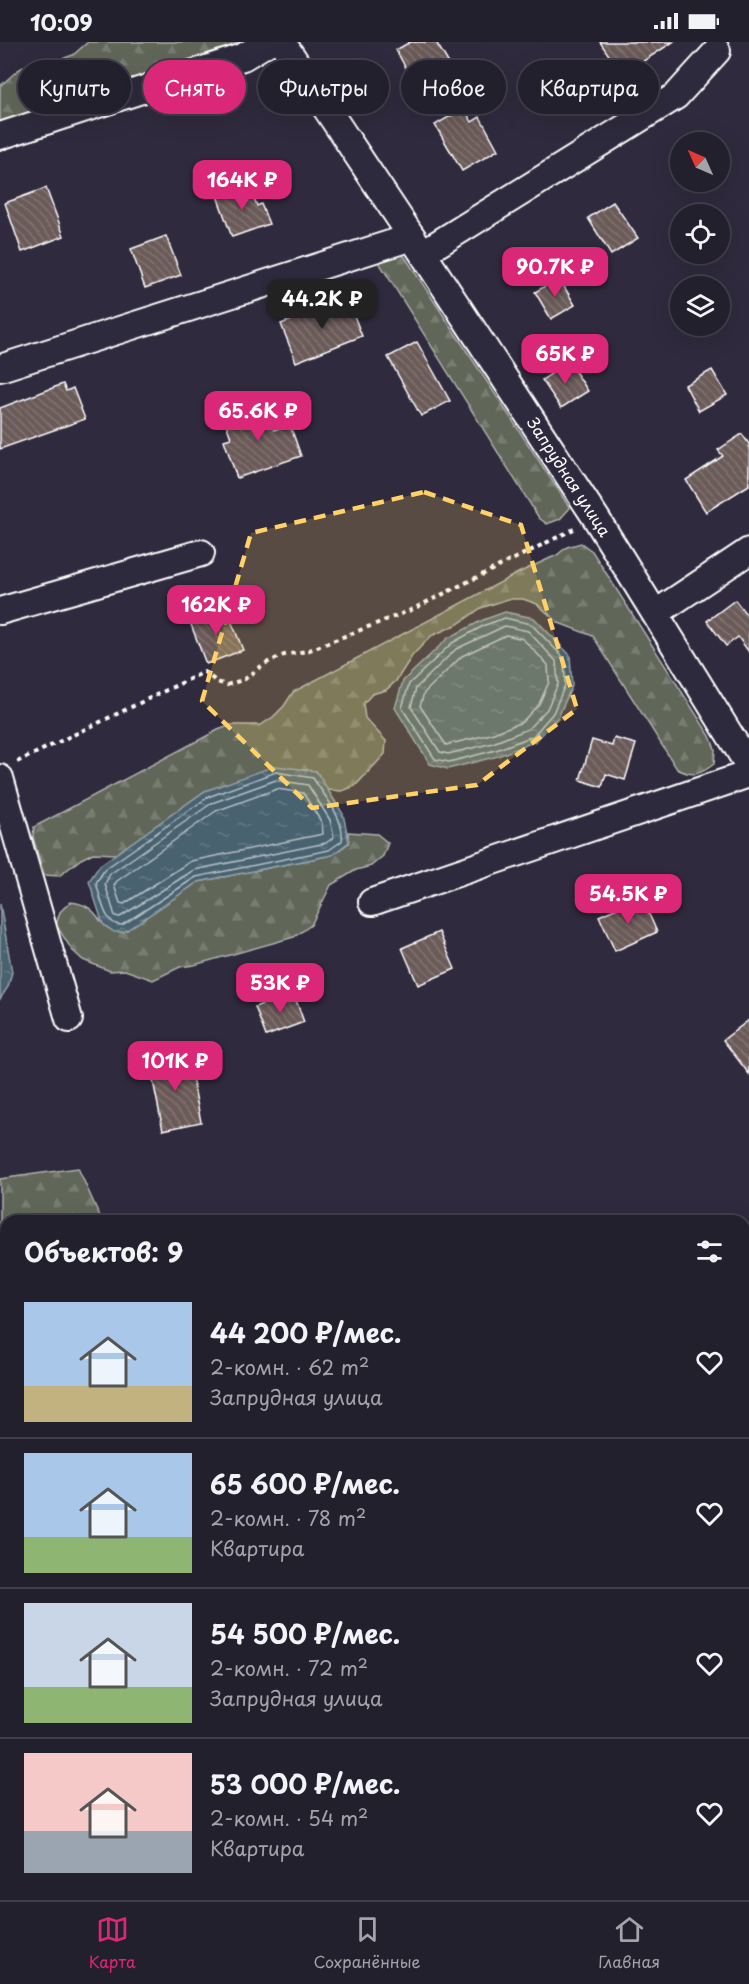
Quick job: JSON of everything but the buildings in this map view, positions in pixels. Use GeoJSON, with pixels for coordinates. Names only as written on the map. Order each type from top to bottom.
{"type":"FeatureCollection","features":[{"type":"Feature","properties":{"kind":"street"},"geometry":{"type":"LineString","coordinates":[[0,136],[243,57],[268,42]]}},
{"type":"Feature","properties":{"kind":"street","name":"Запрудная улица"},"geometry":{"type":"LineString","coordinates":[[282,42],[596,518],[749,766]]}},
{"type":"Feature","properties":{"kind":"street"},"geometry":{"type":"LineString","coordinates":[[0,368],[417,245],[676,96],[717,51]]}},
{"type":"Feature","properties":{"kind":"street"},"geometry":{"type":"LineString","coordinates":[[656,613],[749,551]]}},
{"type":"Feature","properties":{"kind":"street"},"geometry":{"type":"LineString","coordinates":[[0,611],[201,553]]}},
{"type":"Feature","properties":{"kind":"street"},"geometry":{"type":"LineString","coordinates":[[5,771],[69,1019]]}},
{"type":"Feature","properties":{"kind":"street"},"geometry":{"type":"LineString","coordinates":[[372,902],[749,774]]}},
{"type":"Feature","properties":{"kind":"path"},"geometry":{"type":"LineString","coordinates":[[5,771],[204,672],[217,682],[227,684],[245,679],[264,664],[284,655],[307,651],[411,610],[596,518]]}},
{"type":"Feature","properties":{"kind":"highlighted area"},"geometry":{"type":"Polygon","coordinates":[[[424,492],[521,525],[577,709],[477,785],[312,808],[202,701],[251,533],[424,492]]]}},
{"type":"Feature","properties":{"kind":"green space"},"geometry":{"type":"Polygon","coordinates":[[[88,42],[239,42],[232,49],[198,60],[143,60],[143,78],[131,82],[131,60],[59,60],[73,55],[88,42]]]}},
{"type":"Feature","properties":{"kind":"green space"},"geometry":{"type":"Polygon","coordinates":[[[18,70],[18,114],[34,114],[0,125],[0,86],[18,70]]]}},
{"type":"Feature","properties":{"kind":"green space"},"geometry":{"type":"Polygon","coordinates":[[[389,251],[403,254],[570,508],[560,519],[547,524],[539,518],[375,256],[389,251]]]}},
{"type":"Feature","properties":{"kind":"green space"},"geometry":{"type":"Polygon","coordinates":[[[581,543],[592,551],[710,736],[715,749],[714,764],[705,771],[692,774],[677,769],[593,636],[559,623],[537,604],[523,599],[508,599],[481,608],[458,624],[431,636],[412,656],[396,681],[386,690],[372,694],[363,704],[365,718],[386,741],[385,754],[355,786],[342,791],[327,790],[316,771],[205,791],[116,854],[93,853],[59,876],[44,875],[33,837],[34,827],[218,730],[231,725],[261,725],[284,706],[293,692],[518,573],[557,555],[567,547],[581,543]]]}},
{"type":"Feature","properties":{"kind":"green space"},"geometry":{"type":"Polygon","coordinates":[[[348,832],[377,834],[388,843],[383,856],[371,866],[356,870],[331,885],[311,925],[294,937],[180,967],[153,980],[125,970],[110,971],[83,960],[72,950],[56,925],[60,912],[70,902],[93,911],[108,928],[124,932],[198,882],[332,855],[349,843],[348,832]]]}},
{"type":"Feature","properties":{"kind":"green space"},"geometry":{"type":"Polygon","coordinates":[[[78,1168],[99,1215],[0,1215],[0,1179],[78,1168]]]}},
{"type":"Feature","properties":{"kind":"water"},"geometry":{"type":"Polygon","coordinates":[[[505,612],[534,618],[570,655],[572,686],[558,717],[536,741],[498,756],[448,769],[430,764],[395,708],[403,681],[448,638],[483,620],[505,612]]]}},
{"type":"Feature","properties":{"kind":"water"},"geometry":{"type":"Polygon","coordinates":[[[275,766],[316,771],[343,814],[349,842],[332,855],[198,882],[124,932],[114,932],[103,924],[89,881],[100,865],[205,791],[275,766]]]}},
{"type":"Feature","properties":{"kind":"water"},"geometry":{"type":"Polygon","coordinates":[[[0,904],[12,972],[8,987],[0,999],[0,904]]]}}]}
